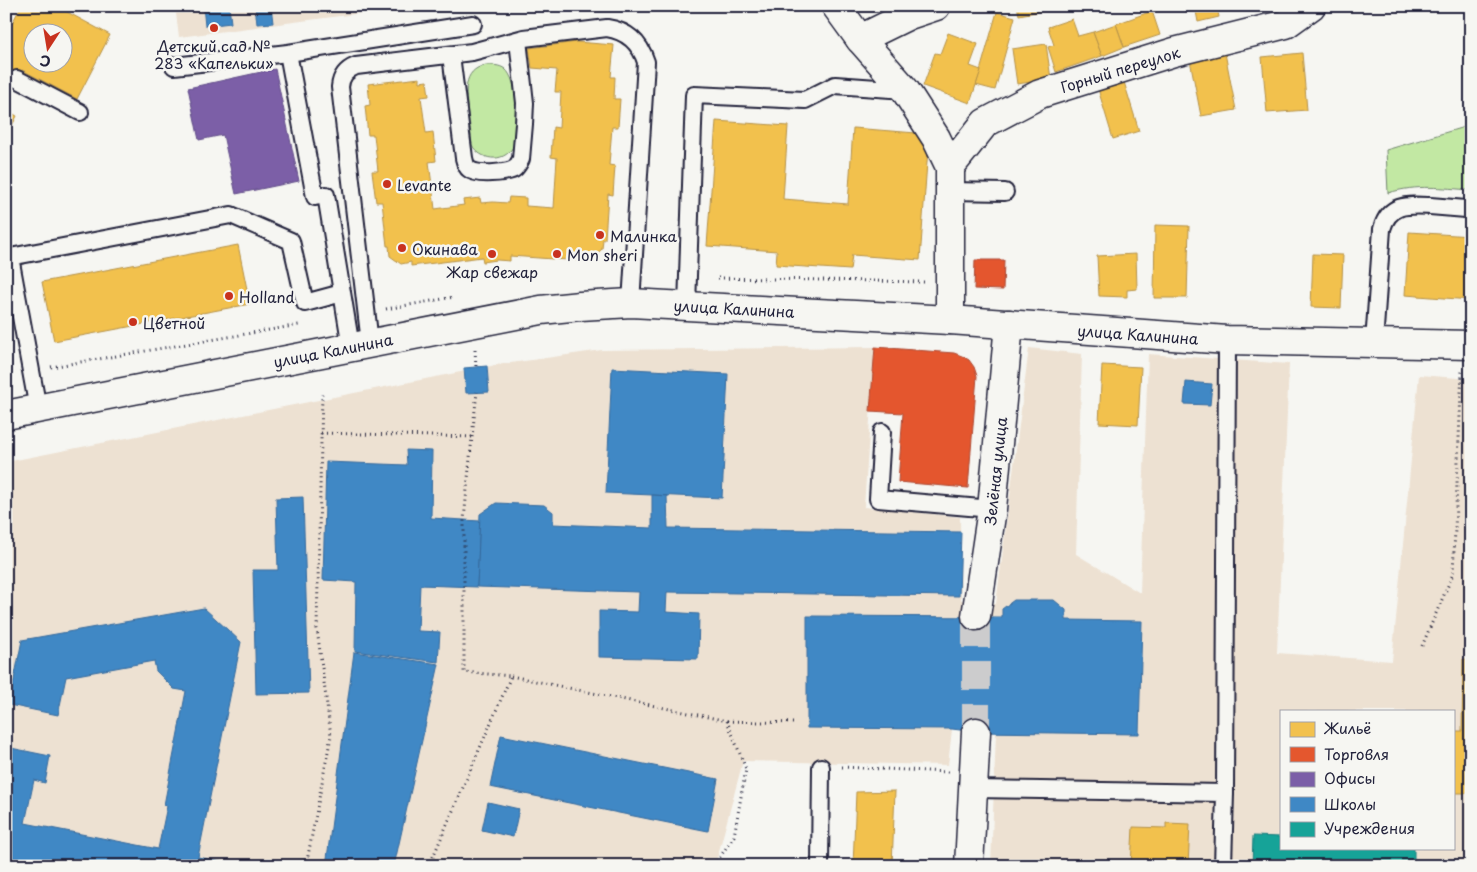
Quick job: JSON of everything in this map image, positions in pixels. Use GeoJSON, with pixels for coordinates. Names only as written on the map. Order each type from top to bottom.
{"type":"FeatureCollection","features":[{"type":"Feature","properties":{"kind":"street"},"geometry":{"type":"LineString","coordinates":[[836,6],[860,39],[905,90],[936,138],[950,179],[950,320]]}},
{"type":"Feature","properties":{"kind":"street"},"geometry":{"type":"LineString","coordinates":[[860,39],[909,15],[936,6]]}},
{"type":"Feature","properties":{"kind":"street","name":"Горный переулок"},"geometry":{"type":"LineString","coordinates":[[950,179],[985,123],[1040,94],[1174,52],[1286,24],[1311,6]]}},
{"type":"Feature","properties":{"kind":"street","name":"улица Калинина"},"geometry":{"type":"LineString","coordinates":[[6,415],[541,310],[580,306],[631,304],[687,306],[950,320],[1227,340],[1466,345]]}},
{"type":"Feature","properties":{"kind":"street","name":"Зелёная улица"},"geometry":{"type":"LineString","coordinates":[[976,616],[992,509],[1009,324]]}},
{"type":"Feature","properties":{"kind":"street"},"geometry":{"type":"LineString","coordinates":[[969,866],[976,732]]}},
{"type":"Feature","properties":{"kind":"lane"},"geometry":{"type":"LineString","coordinates":[[174,66],[288,53],[473,24]]}},
{"type":"Feature","properties":{"kind":"lane"},"geometry":{"type":"LineString","coordinates":[[361,345],[340,81],[349,69],[356,66],[480,51],[518,40],[607,28],[628,35],[636,42],[644,54],[646,62],[631,304]]}},
{"type":"Feature","properties":{"kind":"lane"},"geometry":{"type":"LineString","coordinates":[[451,55],[466,165],[469,169],[479,174],[511,170],[521,160],[524,124],[524,93],[518,40]]}},
{"type":"Feature","properties":{"kind":"lane"},"geometry":{"type":"LineString","coordinates":[[288,53],[315,198],[326,195],[342,293],[361,345]]}},
{"type":"Feature","properties":{"kind":"lane"},"geometry":{"type":"LineString","coordinates":[[17,79],[80,112]]}},
{"type":"Feature","properties":{"kind":"lane"},"geometry":{"type":"LineString","coordinates":[[687,306],[694,94],[805,100],[835,85],[905,90]]}},
{"type":"Feature","properties":{"kind":"lane"},"geometry":{"type":"LineString","coordinates":[[950,179],[1005,192]]}},
{"type":"Feature","properties":{"kind":"lane"},"geometry":{"type":"LineString","coordinates":[[1374,343],[1382,229],[1386,220],[1397,208],[1408,205],[1471,208]]}},
{"type":"Feature","properties":{"kind":"lane"},"geometry":{"type":"LineString","coordinates":[[38,409],[10,257],[231,215],[291,241],[305,303],[342,293]]}},
{"type":"Feature","properties":{"kind":"lane"},"geometry":{"type":"LineString","coordinates":[[1223,866],[1227,340]]}},
{"type":"Feature","properties":{"kind":"lane"},"geometry":{"type":"LineString","coordinates":[[882,432],[878,499],[992,509]]}},
{"type":"Feature","properties":{"kind":"lane"},"geometry":{"type":"LineString","coordinates":[[820,866],[821,767]]}},
{"type":"Feature","properties":{"kind":"lane"},"geometry":{"type":"LineString","coordinates":[[973,781],[1225,793]]}},
{"type":"Feature","properties":{"kind":"path"},"geometry":{"type":"LineString","coordinates":[[1422,646],[1453,574],[1462,379],[1466,345]]}},
{"type":"Feature","properties":{"kind":"path"},"geometry":{"type":"LineString","coordinates":[[474,347],[476,367]]}},
{"type":"Feature","properties":{"kind":"path"},"geometry":{"type":"LineString","coordinates":[[477,392],[464,520],[464,672],[511,676],[727,721],[795,723]]}},
{"type":"Feature","properties":{"kind":"path"},"geometry":{"type":"LineString","coordinates":[[306,866],[331,736],[317,629],[322,394]]}},
{"type":"Feature","properties":{"kind":"path"},"geometry":{"type":"LineString","coordinates":[[321,434],[472,437]]}},
{"type":"Feature","properties":{"kind":"path"},"geometry":{"type":"LineString","coordinates":[[431,866],[433,857],[511,676]]}},
{"type":"Feature","properties":{"kind":"path"},"geometry":{"type":"LineString","coordinates":[[714,866],[734,836],[746,769],[727,721]]}},
{"type":"Feature","properties":{"kind":"path"},"geometry":{"type":"LineString","coordinates":[[821,767],[973,781]]}},
{"type":"Feature","properties":{"kind":"shaded area","name":"Детский сад № 283 «Капельки»"},"geometry":{"type":"Polygon","coordinates":[[[175,6],[417,6],[179,37],[175,6]]]}},
{"type":"Feature","properties":{"kind":"shaded area"},"geometry":{"type":"Polygon","coordinates":[[[875,347],[864,507],[960,517],[961,600],[996,604],[1029,348],[1082,354],[1076,554],[1140,593],[1148,354],[1289,364],[1277,653],[1392,661],[1419,375],[1471,379],[1471,866],[991,866],[996,732],[952,729],[948,765],[743,761],[715,866],[6,866],[6,462],[496,365],[602,350],[875,347]]]}},
{"type":"Feature","properties":{"kind":"green space"},"geometry":{"type":"Polygon","coordinates":[[[486,65],[505,69],[510,75],[516,95],[517,130],[513,147],[509,152],[498,158],[486,157],[480,154],[472,145],[468,114],[466,91],[469,77],[472,72],[486,65]]]}},
{"type":"Feature","properties":{"kind":"green space"},"geometry":{"type":"Polygon","coordinates":[[[1471,125],[1471,190],[1409,188],[1388,193],[1386,150],[1471,125]]]}},
{"type":"Feature","properties":{"kind":"building: Жильё"},"geometry":{"type":"Polygon","coordinates":[[[21,6],[56,6],[110,35],[77,99],[26,72],[72,72],[72,22],[22,22],[22,70],[6,99],[6,35],[21,6]]]}},
{"type":"Feature","properties":{"kind":"building: Жильё"},"geometry":{"type":"Polygon","coordinates":[[[729,6],[784,6],[784,9],[729,11],[729,6]]]}},
{"type":"Feature","properties":{"kind":"building: Жильё"},"geometry":{"type":"Polygon","coordinates":[[[1017,6],[1046,6],[1047,10],[1019,15],[1017,6]]]}},
{"type":"Feature","properties":{"kind":"building: Жильё"},"geometry":{"type":"Polygon","coordinates":[[[1195,6],[1217,6],[1219,17],[1198,22],[1195,6]]]}},
{"type":"Feature","properties":{"kind":"building: Жильё"},"geometry":{"type":"Polygon","coordinates":[[[1152,11],[1160,35],[1124,47],[1116,24],[1152,11]]]}},
{"type":"Feature","properties":{"kind":"building: Жильё"},"geometry":{"type":"Polygon","coordinates":[[[997,12],[1015,17],[995,90],[976,85],[997,12]]]}},
{"type":"Feature","properties":{"kind":"building: Жильё"},"geometry":{"type":"Polygon","coordinates":[[[1072,19],[1078,36],[1093,32],[1102,56],[1056,72],[1048,47],[1054,45],[1048,27],[1072,19]]]}},
{"type":"Feature","properties":{"kind":"building: Жильё"},"geometry":{"type":"Polygon","coordinates":[[[1116,24],[1124,47],[1102,56],[1093,32],[1116,24]]]}},
{"type":"Feature","properties":{"kind":"building: Жильё"},"geometry":{"type":"Polygon","coordinates":[[[948,33],[978,44],[970,66],[981,70],[970,103],[923,86],[935,53],[940,54],[948,33]]]}},
{"type":"Feature","properties":{"kind":"building: Жильё"},"geometry":{"type":"Polygon","coordinates":[[[577,42],[614,45],[611,77],[615,77],[614,99],[620,99],[618,127],[612,127],[609,165],[615,166],[613,195],[608,194],[605,239],[603,239],[602,249],[592,258],[582,257],[582,261],[510,256],[510,261],[483,262],[482,257],[411,266],[411,262],[401,264],[390,256],[389,246],[387,246],[382,202],[376,202],[372,171],[378,171],[374,135],[368,135],[365,106],[370,105],[368,84],[420,78],[420,82],[427,81],[429,96],[421,97],[426,133],[433,132],[436,161],[429,162],[435,209],[464,205],[463,200],[480,198],[481,203],[508,203],[509,197],[526,198],[526,206],[554,208],[557,158],[551,157],[553,127],[559,128],[561,92],[555,92],[557,70],[532,68],[529,48],[577,42]]]}},
{"type":"Feature","properties":{"kind":"building: Жильё"},"geometry":{"type":"Polygon","coordinates":[[[1046,44],[1051,79],[1017,84],[1012,49],[1046,44]]]}},
{"type":"Feature","properties":{"kind":"building: Жильё"},"geometry":{"type":"Polygon","coordinates":[[[1225,53],[1236,110],[1201,116],[1190,60],[1225,53]]]}},
{"type":"Feature","properties":{"kind":"building: Жильё"},"geometry":{"type":"Polygon","coordinates":[[[1302,53],[1307,110],[1267,113],[1262,57],[1302,53]]]}},
{"type":"Feature","properties":{"kind":"building: Жильё"},"geometry":{"type":"Polygon","coordinates":[[[1124,82],[1139,131],[1113,139],[1098,89],[1124,82]]]}},
{"type":"Feature","properties":{"kind":"building: Жильё"},"geometry":{"type":"Polygon","coordinates":[[[6,110],[17,116],[6,137],[6,110]]]}},
{"type":"Feature","properties":{"kind":"building: Жильё"},"geometry":{"type":"Polygon","coordinates":[[[716,121],[788,126],[783,199],[848,204],[853,128],[929,134],[920,260],[852,255],[850,270],[776,265],[777,251],[707,246],[716,121]]]}},
{"type":"Feature","properties":{"kind":"building: Жильё"},"geometry":{"type":"Polygon","coordinates":[[[1155,225],[1189,226],[1187,298],[1154,298],[1155,225]]]}},
{"type":"Feature","properties":{"kind":"building: Жильё"},"geometry":{"type":"Polygon","coordinates":[[[1409,232],[1471,236],[1471,300],[1405,295],[1409,232]]]}},
{"type":"Feature","properties":{"kind":"building: Жильё"},"geometry":{"type":"Polygon","coordinates":[[[238,245],[250,304],[54,341],[42,282],[238,245]]]}},
{"type":"Feature","properties":{"kind":"building: Жильё"},"geometry":{"type":"Polygon","coordinates":[[[1136,254],[1137,289],[1127,290],[1127,297],[1099,296],[1097,256],[1136,254]]]}},
{"type":"Feature","properties":{"kind":"building: Жильё"},"geometry":{"type":"Polygon","coordinates":[[[1313,254],[1343,255],[1341,308],[1311,307],[1313,254]]]}},
{"type":"Feature","properties":{"kind":"building: Жильё"},"geometry":{"type":"Polygon","coordinates":[[[1102,365],[1141,367],[1138,425],[1099,423],[1102,365]]]}},
{"type":"Feature","properties":{"kind":"building: Жильё"},"geometry":{"type":"Polygon","coordinates":[[[1463,659],[1471,660],[1471,793],[1454,793],[1454,731],[1462,731],[1463,659]]]}},
{"type":"Feature","properties":{"kind":"building: Жильё"},"geometry":{"type":"Polygon","coordinates":[[[895,791],[892,866],[853,866],[856,792],[895,791]]]}},
{"type":"Feature","properties":{"kind":"building: Жильё"},"geometry":{"type":"Polygon","coordinates":[[[1166,823],[1190,824],[1188,866],[1131,866],[1133,827],[1166,828],[1166,823]]]}},
{"type":"Feature","properties":{"kind":"building: Торговля"},"geometry":{"type":"Polygon","coordinates":[[[975,260],[1004,260],[1003,290],[974,289],[975,260]]]}},
{"type":"Feature","properties":{"kind":"building: Торговля"},"geometry":{"type":"Polygon","coordinates":[[[875,347],[954,353],[969,360],[974,367],[977,376],[968,488],[898,482],[903,413],[870,411],[875,347]]]}},
{"type":"Feature","properties":{"kind":"building: Офисы"},"geometry":{"type":"Polygon","coordinates":[[[275,69],[299,181],[236,194],[223,135],[199,140],[188,88],[275,69]]]}},
{"type":"Feature","properties":{"kind":"building: Школы"},"geometry":{"type":"Polygon","coordinates":[[[203,6],[229,6],[231,23],[205,26],[203,6]]]}},
{"type":"Feature","properties":{"kind":"building: Школы"},"geometry":{"type":"Polygon","coordinates":[[[255,6],[271,6],[273,23],[257,24],[255,6]]]}},
{"type":"Feature","properties":{"kind":"building: Школы"},"geometry":{"type":"Polygon","coordinates":[[[487,366],[489,392],[466,393],[464,368],[487,366]]]}},
{"type":"Feature","properties":{"kind":"building: Школы"},"geometry":{"type":"Polygon","coordinates":[[[612,368],[728,374],[722,498],[606,493],[612,368]]]}},
{"type":"Feature","properties":{"kind":"building: Школы"},"geometry":{"type":"Polygon","coordinates":[[[1186,382],[1212,384],[1210,405],[1184,404],[1186,382]]]}},
{"type":"Feature","properties":{"kind":"building: Школы"},"geometry":{"type":"Polygon","coordinates":[[[406,450],[432,451],[431,518],[480,521],[477,587],[420,585],[418,631],[440,632],[438,662],[355,651],[356,582],[323,580],[326,462],[407,465],[406,450]]]}},
{"type":"Feature","properties":{"kind":"building: Школы"},"geometry":{"type":"Polygon","coordinates":[[[652,495],[667,496],[668,528],[961,532],[959,596],[667,592],[666,612],[699,614],[698,659],[599,657],[599,611],[638,612],[639,592],[477,587],[480,514],[496,503],[544,505],[553,512],[553,524],[652,528],[652,495]]]}},
{"type":"Feature","properties":{"kind":"building: Школы"},"geometry":{"type":"Polygon","coordinates":[[[303,497],[309,693],[256,694],[253,570],[278,570],[276,498],[303,497]]]}},
{"type":"Feature","properties":{"kind":"building: Школы"},"geometry":{"type":"Polygon","coordinates":[[[1014,600],[1054,600],[1066,610],[1066,620],[1142,621],[1139,734],[976,732],[952,729],[807,728],[807,616],[1002,617],[1002,609],[1014,600]]]}},
{"type":"Feature","properties":{"kind":"building: Школы"},"geometry":{"type":"Polygon","coordinates":[[[204,608],[241,642],[198,857],[240,866],[40,866],[6,859],[6,747],[50,756],[45,783],[34,780],[25,823],[158,849],[167,806],[164,805],[186,691],[174,689],[156,671],[154,661],[66,677],[58,715],[9,705],[22,640],[204,608]]]}},
{"type":"Feature","properties":{"kind":"building: Школы"},"geometry":{"type":"Polygon","coordinates":[[[354,652],[439,664],[394,866],[326,866],[354,652]]]}},
{"type":"Feature","properties":{"kind":"building: Школы"},"geometry":{"type":"Polygon","coordinates":[[[501,735],[718,779],[708,831],[490,787],[501,735]]]}},
{"type":"Feature","properties":{"kind":"building: Школы"},"geometry":{"type":"Polygon","coordinates":[[[488,802],[519,809],[513,837],[482,830],[488,802]]]}},
{"type":"Feature","properties":{"kind":"building: Учреждения"},"geometry":{"type":"Polygon","coordinates":[[[1253,836],[1280,837],[1280,850],[1414,850],[1414,866],[1252,866],[1253,836]]]}},
{"type":"Feature","properties":{"kind":"tunnel"},"geometry":{"type":"LineString","coordinates":[[976,616],[976,732]]}},
{"type":"Feature","properties":{"kind":"place","name":"Детский сад № 283 «Капельки»"},"geometry":{"type":"Point","coordinates":[214,28]}},
{"type":"Feature","properties":{"kind":"place","name":"Levante"},"geometry":{"type":"Point","coordinates":[387,184]}},
{"type":"Feature","properties":{"kind":"place","name":"Малинка"},"geometry":{"type":"Point","coordinates":[600,235]}},
{"type":"Feature","properties":{"kind":"place","name":"Окинава"},"geometry":{"type":"Point","coordinates":[402,248]}},
{"type":"Feature","properties":{"kind":"place","name":"Жар свежар"},"geometry":{"type":"Point","coordinates":[492,254]}},
{"type":"Feature","properties":{"kind":"place","name":"Mon sheri"},"geometry":{"type":"Point","coordinates":[557,254]}},
{"type":"Feature","properties":{"kind":"place","name":"Holland"},"geometry":{"type":"Point","coordinates":[229,296]}},
{"type":"Feature","properties":{"kind":"place","name":"Цветной"},"geometry":{"type":"Point","coordinates":[133,322]}}]}
